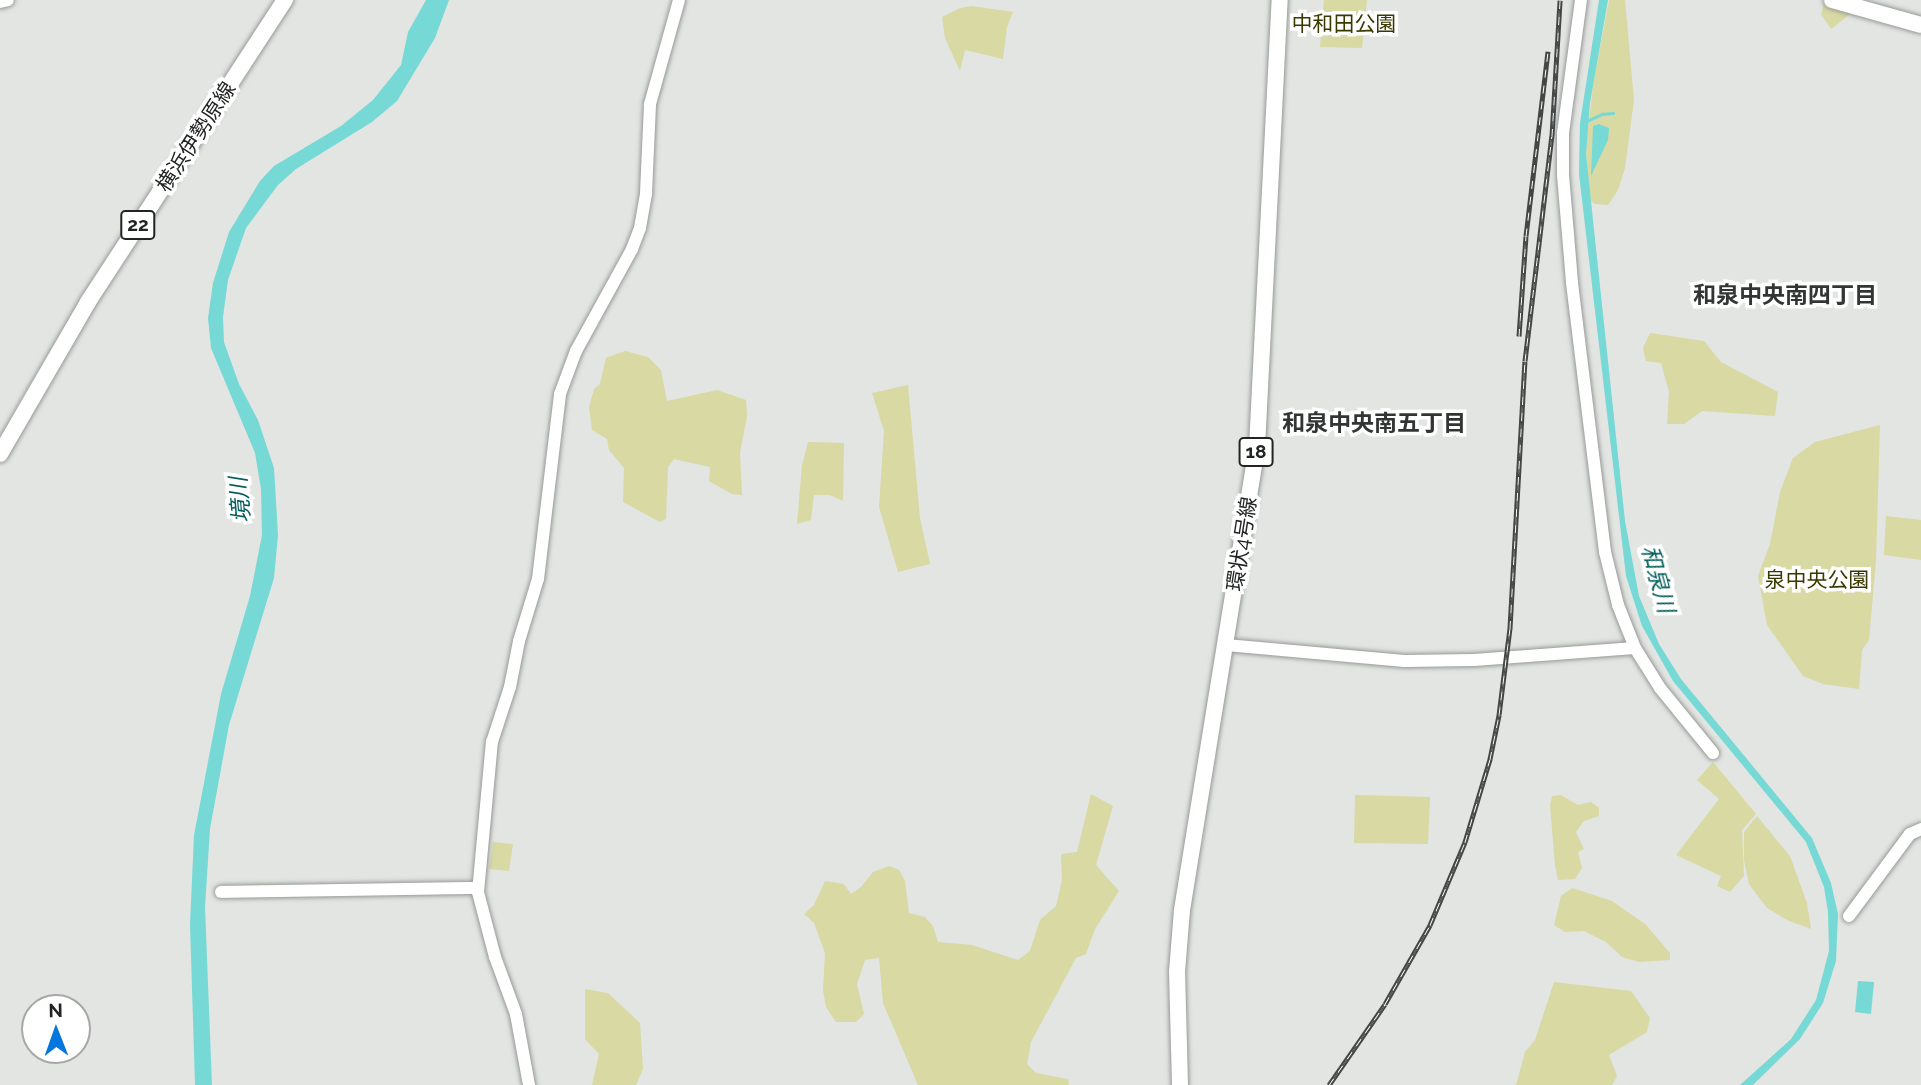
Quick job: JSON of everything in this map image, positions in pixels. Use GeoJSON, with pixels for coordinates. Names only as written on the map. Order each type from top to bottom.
{"type":"FeatureCollection","features":[{"type":"Feature","properties":{"kind":"main road","name":"横浜伊勢原線"},"geometry":{"type":"LineString","coordinates":[[0,454],[88,302],[285,0]]}},
{"type":"Feature","properties":{"kind":"main road","name":"環状4号線"},"geometry":{"type":"LineString","coordinates":[[1180,1085],[1177,972],[1182,910],[1256,447],[1279,0]]}},
{"type":"Feature","properties":{"kind":"main road"},"geometry":{"type":"LineString","coordinates":[[1832,0],[1921,25]]}},
{"type":"Feature","properties":{"kind":"main road"},"geometry":{"type":"LineString","coordinates":[[1867,0],[1921,15]]}},
{"type":"Feature","properties":{"kind":"street"},"geometry":{"type":"LineString","coordinates":[[0,2],[8,0]]}},
{"type":"Feature","properties":{"kind":"street"},"geometry":{"type":"LineString","coordinates":[[528,1085],[516,1014],[495,957],[478,888],[492,742],[510,687],[519,641],[538,579],[560,394],[576,351],[632,249],[639,228],[646,192],[650,104],[679,0]]}},
{"type":"Feature","properties":{"kind":"street"},"geometry":{"type":"LineString","coordinates":[[1581,0],[1563,134],[1563,176],[1572,283],[1605,552],[1618,605],[1635,648],[1661,688],[1713,754]]}},
{"type":"Feature","properties":{"kind":"street"},"geometry":{"type":"LineString","coordinates":[[1226,645],[1404,661],[1474,660],[1635,648]]}},
{"type":"Feature","properties":{"kind":"street"},"geometry":{"type":"LineString","coordinates":[[1849,916],[1910,834],[1921,829]]}},
{"type":"Feature","properties":{"kind":"street"},"geometry":{"type":"LineString","coordinates":[[221,891],[478,888]]}},
{"type":"Feature","properties":{"kind":"green space","name":"中和田公園"},"geometry":{"type":"Polygon","coordinates":[[[1324,0],[1367,0],[1362,48],[1320,47],[1324,0]]]}},
{"type":"Feature","properties":{"kind":"green space"},"geometry":{"type":"Polygon","coordinates":[[[1609,0],[1625,0],[1634,100],[1625,168],[1618,190],[1608,205],[1595,204],[1588,199],[1586,148],[1593,85],[1609,0]]]}},
{"type":"Feature","properties":{"kind":"green space"},"geometry":{"type":"Polygon","coordinates":[[[1824,4],[1853,12],[1831,29],[1821,14],[1824,4]]]}},
{"type":"Feature","properties":{"kind":"green space"},"geometry":{"type":"Polygon","coordinates":[[[972,6],[1013,12],[1007,27],[1003,59],[965,50],[960,71],[945,38],[942,17],[960,8],[972,6]]]}},
{"type":"Feature","properties":{"kind":"green space"},"geometry":{"type":"Polygon","coordinates":[[[1650,333],[1704,341],[1721,362],[1778,392],[1775,416],[1702,411],[1684,424],[1667,424],[1669,392],[1661,363],[1646,361],[1643,348],[1650,333]]]}},
{"type":"Feature","properties":{"kind":"green space"},"geometry":{"type":"Polygon","coordinates":[[[625,351],[648,357],[661,370],[667,401],[717,390],[746,400],[747,416],[740,453],[742,495],[732,494],[709,481],[710,467],[674,459],[668,467],[666,519],[660,522],[623,502],[624,468],[609,450],[607,439],[592,430],[589,407],[594,389],[600,384],[606,358],[625,351]]]}},
{"type":"Feature","properties":{"kind":"green space"},"geometry":{"type":"Polygon","coordinates":[[[908,385],[920,518],[930,564],[898,572],[879,507],[884,431],[872,393],[908,385]]]}},
{"type":"Feature","properties":{"kind":"green space","name":"泉中央公園"},"geometry":{"type":"Polygon","coordinates":[[[1880,425],[1876,560],[1869,640],[1862,650],[1859,689],[1823,684],[1803,676],[1767,625],[1758,576],[1770,544],[1780,492],[1793,458],[1815,442],[1880,425]]]}},
{"type":"Feature","properties":{"kind":"green space"},"geometry":{"type":"Polygon","coordinates":[[[808,442],[844,443],[843,501],[830,495],[814,495],[811,520],[797,524],[802,465],[808,442]]]}},
{"type":"Feature","properties":{"kind":"green space"},"geometry":{"type":"Polygon","coordinates":[[[1886,516],[1921,520],[1921,560],[1884,555],[1886,516]]]}},
{"type":"Feature","properties":{"kind":"green space"},"geometry":{"type":"Polygon","coordinates":[[[1713,762],[1756,814],[1742,830],[1744,876],[1730,892],[1717,886],[1721,876],[1676,855],[1719,799],[1697,780],[1713,762]]]}},
{"type":"Feature","properties":{"kind":"green space"},"geometry":{"type":"Polygon","coordinates":[[[1091,794],[1113,806],[1096,865],[1119,891],[1095,929],[1086,954],[1076,958],[1031,1042],[1027,1064],[1036,1073],[1068,1079],[1069,1085],[918,1085],[883,1003],[879,958],[865,960],[857,984],[864,1014],[856,1022],[836,1022],[826,1007],[823,990],[825,953],[814,923],[804,914],[814,905],[825,881],[844,884],[851,894],[861,887],[873,872],[889,866],[899,870],[905,881],[909,913],[925,917],[933,926],[938,942],[972,945],[1018,960],[1030,951],[1040,920],[1056,906],[1062,880],[1061,854],[1077,852],[1091,794]]]}},
{"type":"Feature","properties":{"kind":"green space"},"geometry":{"type":"Polygon","coordinates":[[[1355,795],[1430,797],[1428,844],[1354,843],[1355,795]]]}},
{"type":"Feature","properties":{"kind":"green space"},"geometry":{"type":"Polygon","coordinates":[[[1561,795],[1578,805],[1591,802],[1599,808],[1599,816],[1584,821],[1576,832],[1584,849],[1578,852],[1582,868],[1575,879],[1558,880],[1555,865],[1550,805],[1552,796],[1561,795]]]}},
{"type":"Feature","properties":{"kind":"green space"},"geometry":{"type":"Polygon","coordinates":[[[1757,816],[1790,856],[1807,903],[1811,929],[1787,920],[1767,908],[1749,884],[1744,860],[1744,832],[1757,816]]]}},
{"type":"Feature","properties":{"kind":"green space"},"geometry":{"type":"Polygon","coordinates":[[[493,842],[513,844],[509,871],[489,869],[493,842]]]}},
{"type":"Feature","properties":{"kind":"green space"},"geometry":{"type":"Polygon","coordinates":[[[1572,888],[1612,901],[1645,924],[1670,953],[1670,960],[1639,962],[1622,957],[1606,942],[1584,931],[1565,932],[1554,925],[1561,896],[1572,888]]]}},
{"type":"Feature","properties":{"kind":"green space"},"geometry":{"type":"Polygon","coordinates":[[[1554,982],[1631,991],[1650,1018],[1647,1032],[1609,1055],[1617,1076],[1612,1085],[1516,1085],[1525,1052],[1535,1040],[1554,982]]]}},
{"type":"Feature","properties":{"kind":"green space"},"geometry":{"type":"Polygon","coordinates":[[[585,989],[608,993],[640,1023],[643,1069],[636,1085],[592,1085],[599,1054],[585,1039],[585,989]]]}},
{"type":"Feature","properties":{"kind":"water"},"geometry":{"type":"Polygon","coordinates":[[[426,0],[449,0],[435,38],[397,101],[372,122],[296,169],[278,185],[246,228],[228,280],[223,317],[224,342],[239,384],[258,420],[274,468],[278,535],[274,578],[229,725],[210,829],[205,907],[212,1085],[195,1085],[190,924],[194,835],[221,694],[250,596],[262,535],[261,489],[255,453],[211,348],[208,318],[213,283],[229,232],[260,181],[274,166],[341,126],[373,100],[401,65],[408,32],[426,0]]]}},
{"type":"Feature","properties":{"kind":"water"},"geometry":{"type":"Polygon","coordinates":[[[1599,0],[1608,0],[1590,103],[1586,154],[1625,521],[1639,596],[1659,644],[1681,679],[1812,838],[1831,883],[1838,914],[1836,961],[1823,1003],[1800,1039],[1753,1085],[1740,1085],[1791,1039],[1816,1000],[1829,951],[1828,912],[1824,887],[1806,842],[1673,681],[1642,626],[1626,576],[1579,174],[1580,123],[1599,0]]]}},
{"type":"Feature","properties":{"kind":"water"},"geometry":{"type":"Polygon","coordinates":[[[1599,124],[1609,128],[1608,140],[1591,176],[1593,126],[1599,124]]]}},
{"type":"Feature","properties":{"kind":"water"},"geometry":{"type":"Polygon","coordinates":[[[1858,981],[1874,982],[1871,1014],[1855,1012],[1858,981]]]}},
{"type":"Feature","properties":{"kind":"waterway"},"geometry":{"type":"LineString","coordinates":[[1587,121],[1602,114],[1613,113]]}},
{"type":"Feature","properties":{"kind":"railway"},"geometry":{"type":"LineString","coordinates":[[1329,1085],[1385,1004],[1430,925],[1465,842],[1490,759],[1499,715],[1510,628],[1525,361],[1552,136],[1560,0]]}},
{"type":"Feature","properties":{"kind":"railway"},"geometry":{"type":"LineString","coordinates":[[1519,336],[1526,236],[1548,51]]}},
{"type":"Feature","properties":{"kind":"district","name":"和泉中央南四丁目"},"geometry":{"type":"Point","coordinates":[1785,295]}},
{"type":"Feature","properties":{"kind":"district","name":"和泉中央南五丁目"},"geometry":{"type":"Point","coordinates":[1374,423]}},
{"type":"Feature","properties":{"kind":"water label","name":"境川"},"geometry":{"type":"Point","coordinates":[240,500]}},
{"type":"Feature","properties":{"kind":"water label","name":"和泉川"},"geometry":{"type":"Point","coordinates":[1658,579]}}]}
